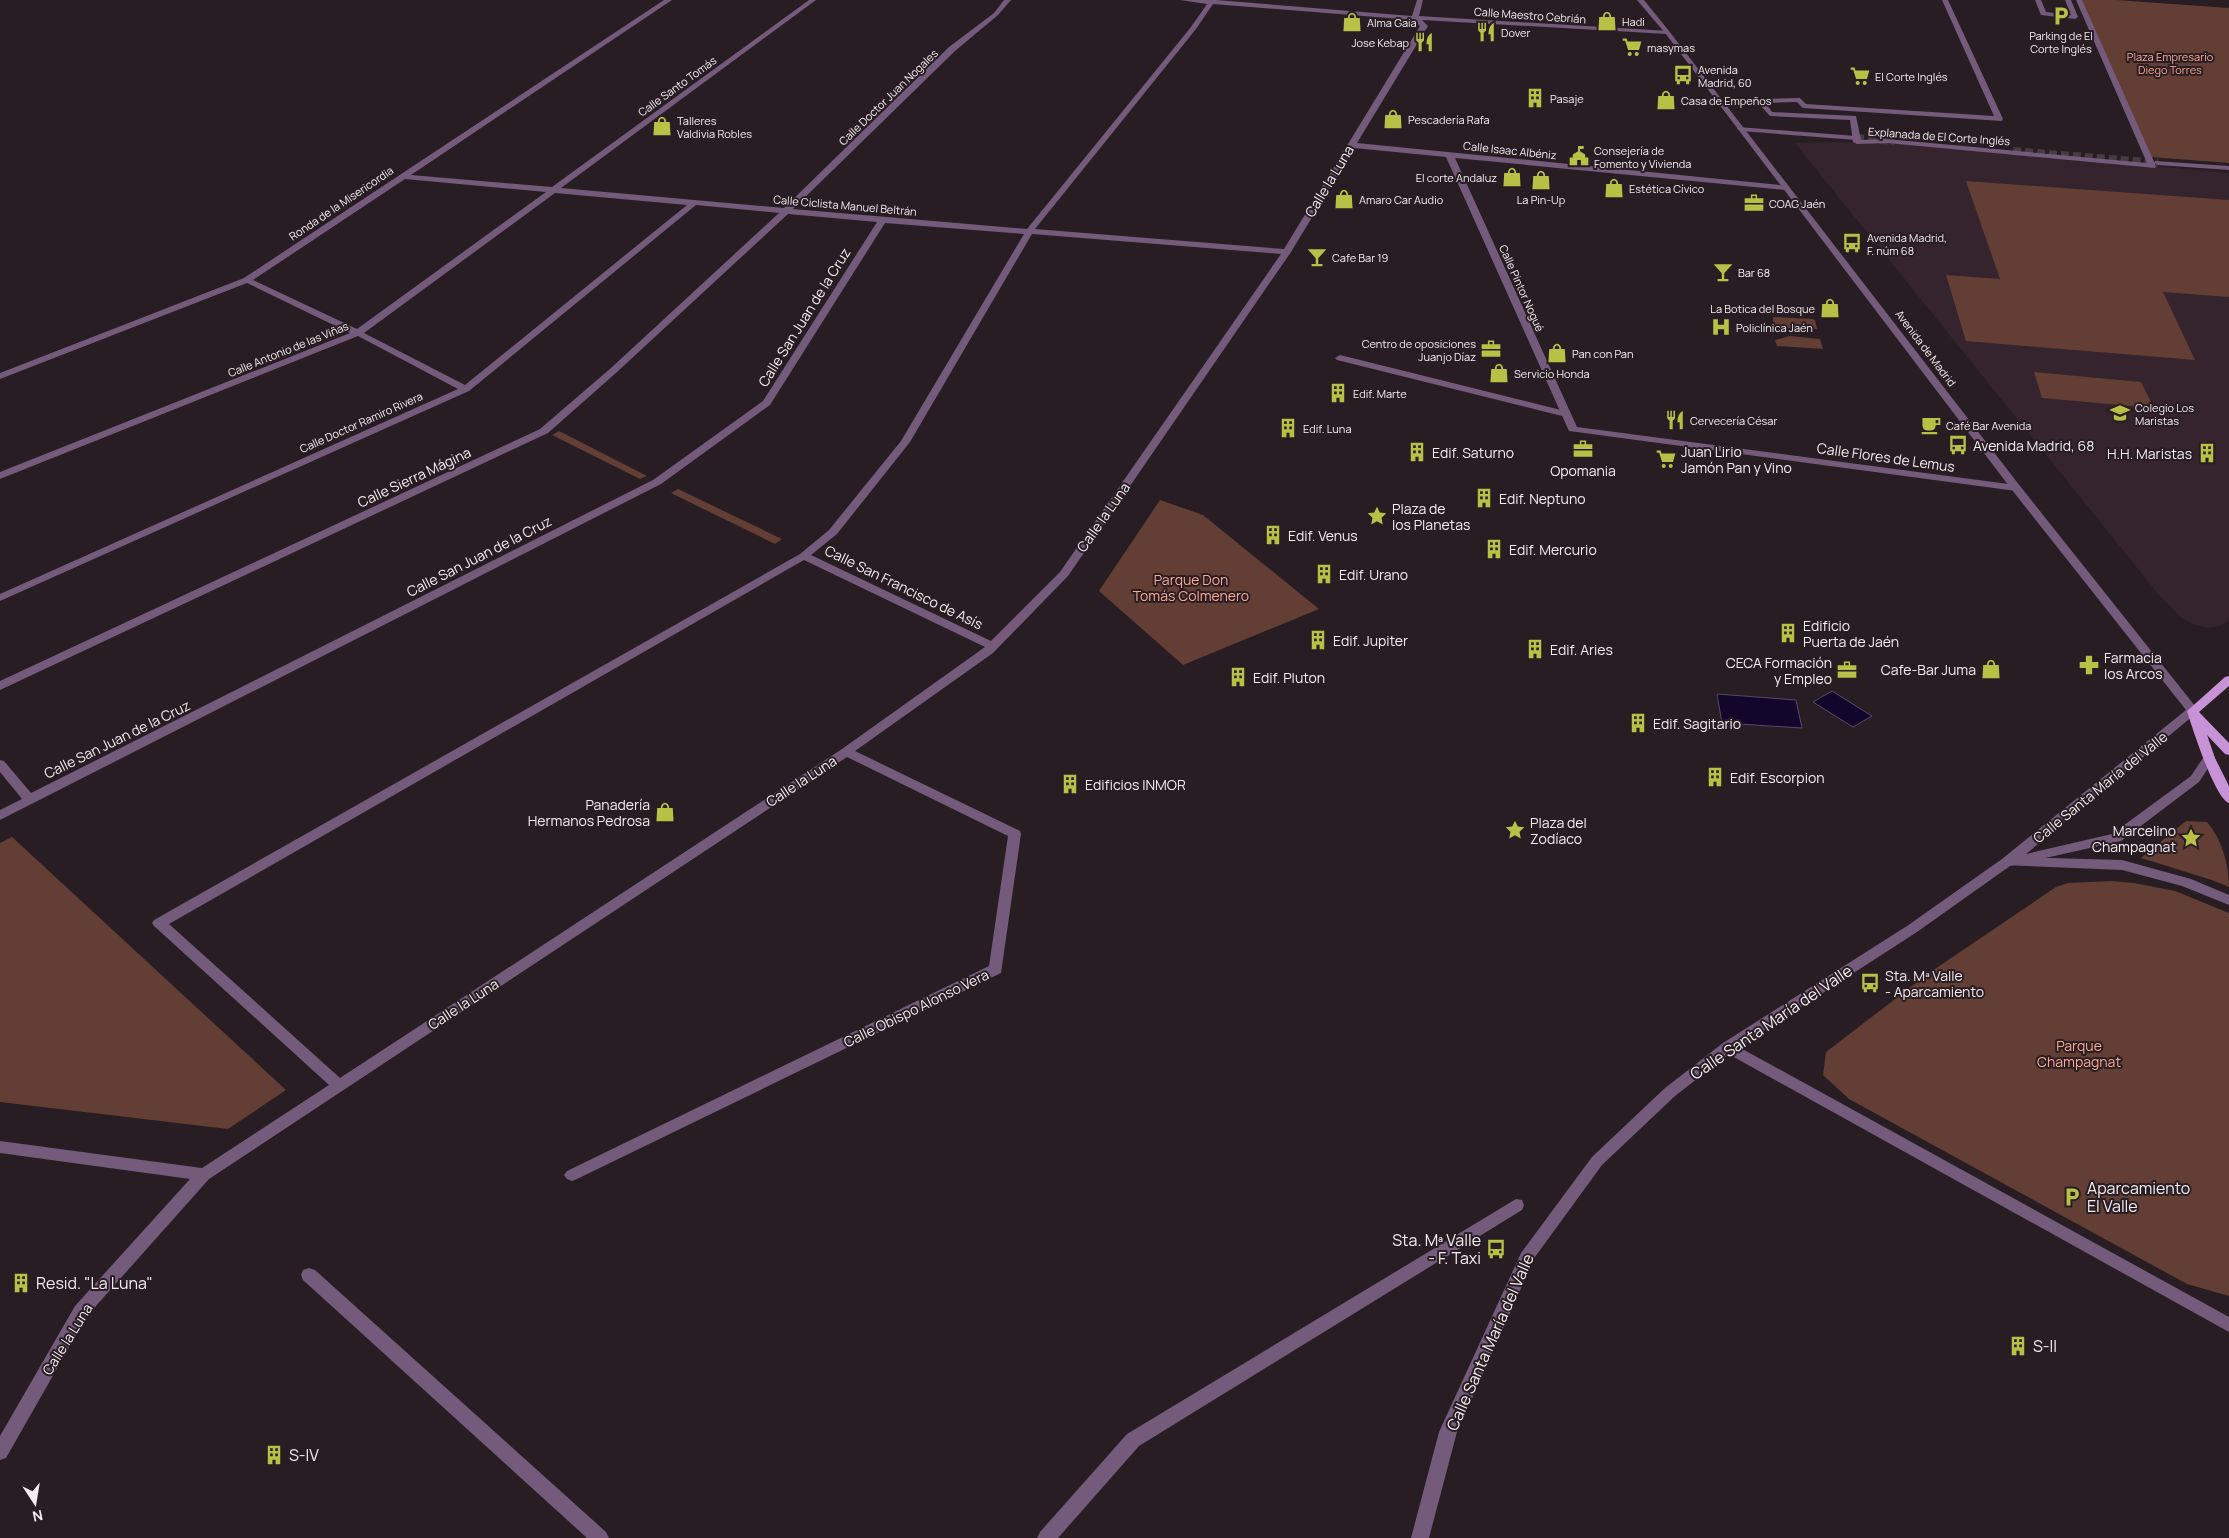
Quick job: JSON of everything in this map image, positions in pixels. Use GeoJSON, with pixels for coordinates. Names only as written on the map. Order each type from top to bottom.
{"type":"FeatureCollection","features":[{"type":"Feature","properties":{"kind":"main road"},"geometry":{"type":"LineString","coordinates":[[2193,711],[2229,680]]}},
{"type":"Feature","properties":{"kind":"main road","name":"Avenida de Madrid"},"geometry":{"type":"LineString","coordinates":[[2193,711],[2227,744]]}},
{"type":"Feature","properties":{"kind":"main road","name":"Avenida de Madrid"},"geometry":{"type":"LineString","coordinates":[[2193,711],[2209,758],[2229,798]]}},
{"type":"Feature","properties":{"kind":"main road","name":"Calle Santa María del Valle"},"geometry":{"type":"LineString","coordinates":[[2209,758],[2227,744]]}},
{"type":"Feature","properties":{"kind":"street","name":"Ronda de la Misericordia"},"geometry":{"type":"LineString","coordinates":[[0,376],[247,280],[401,176],[669,0]]}},
{"type":"Feature","properties":{"kind":"street","name":"Calle Santo Tomás"},"geometry":{"type":"LineString","coordinates":[[555,190],[813,0]]}},
{"type":"Feature","properties":{"kind":"street","name":"Calle Doctor Juan Nogales"},"geometry":{"type":"LineString","coordinates":[[786,212],[952,50],[996,14],[1008,0]]}},
{"type":"Feature","properties":{"kind":"street","name":"Calle Maestro Cebrián"},"geometry":{"type":"LineString","coordinates":[[1183,0],[1416,18],[1666,32]]}},
{"type":"Feature","properties":{"kind":"street","name":"Calle la Luna"},"geometry":{"type":"LineString","coordinates":[[0,1452],[81,1310],[204,1175],[846,752],[992,646],[1064,574],[1287,252],[1424,26],[1416,18],[1420,0]]}},
{"type":"Feature","properties":{"kind":"street","name":"Avenida de Madrid"},"geometry":{"type":"LineString","coordinates":[[1640,0],[2016,488],[2193,711]]}},
{"type":"Feature","properties":{"kind":"street","name":"Explanada de El Corte Inglés"},"geometry":{"type":"LineString","coordinates":[[1946,0],[1999,119],[1804,106],[1800,100],[1760,101],[1770,114],[1853,118],[1857,142],[1887,141],[2152,166],[2079,0]]}},
{"type":"Feature","properties":{"kind":"street"},"geometry":{"type":"LineString","coordinates":[[2038,0],[2044,14],[2075,16],[2068,0]]}},
{"type":"Feature","properties":{"kind":"street"},"geometry":{"type":"LineString","coordinates":[[339,1086],[159,923],[804,556],[833,532],[905,442],[1030,230],[1136,100],[1212,1]]}},
{"type":"Feature","properties":{"kind":"street"},"geometry":{"type":"LineString","coordinates":[[1741,129],[1856,138]]}},
{"type":"Feature","properties":{"kind":"street","name":"Calle Isaac Albéniz"},"geometry":{"type":"LineString","coordinates":[[1351,145],[1786,188]]}},
{"type":"Feature","properties":{"kind":"street","name":"Calle Pintor Nogué"},"geometry":{"type":"LineString","coordinates":[[1450,156],[1573,429]]}},
{"type":"Feature","properties":{"kind":"street"},"geometry":{"type":"LineString","coordinates":[[2158,163],[2229,168]]}},
{"type":"Feature","properties":{"kind":"street","name":"Calle Ciclista Manuel Beltrán"},"geometry":{"type":"LineString","coordinates":[[401,176],[786,212],[1287,252]]}},
{"type":"Feature","properties":{"kind":"street","name":"Calle Antonio de las Viñas"},"geometry":{"type":"LineString","coordinates":[[0,476],[358,333],[555,190]]}},
{"type":"Feature","properties":{"kind":"street","name":"Calle Doctor Ramiro Rivera"},"geometry":{"type":"LineString","coordinates":[[0,598],[466,389],[693,204]]}},
{"type":"Feature","properties":{"kind":"street","name":"Calle Sierra Mágina"},"geometry":{"type":"LineString","coordinates":[[0,686],[544,431],[614,370],[786,212]]}},
{"type":"Feature","properties":{"kind":"street","name":"Calle San Juan de la Cruz"},"geometry":{"type":"LineString","coordinates":[[0,816],[657,482],[767,403],[884,220]]}},
{"type":"Feature","properties":{"kind":"street"},"geometry":{"type":"LineString","coordinates":[[247,280],[358,333],[466,389]]}},
{"type":"Feature","properties":{"kind":"street"},"geometry":{"type":"LineString","coordinates":[[1340,358],[1566,414]]}},
{"type":"Feature","properties":{"kind":"street","name":"Calle Flores de Lemus"},"geometry":{"type":"LineString","coordinates":[[1573,429],[2016,488]]}},
{"type":"Feature","properties":{"kind":"street","name":"Calle San Francisco de Asís"},"geometry":{"type":"LineString","coordinates":[[804,556],[992,646]]}},
{"type":"Feature","properties":{"kind":"street","name":"Calle Santa María del Valle"},"geometry":{"type":"LineString","coordinates":[[1420,1538],[1448,1432],[1529,1253],[1598,1161],[1670,1092],[1728,1047],[1912,929],[2006,862],[2193,711]]}},
{"type":"Feature","properties":{"kind":"street","name":"Calle Obispo Alonso Vera"},"geometry":{"type":"LineString","coordinates":[[572,1176],[996,969],[1015,834],[846,752]]}},
{"type":"Feature","properties":{"kind":"street","name":"Calle Santa María del Valle"},"geometry":{"type":"LineString","coordinates":[[2006,862],[2116,838],[2195,779],[2209,758]]}},
{"type":"Feature","properties":{"kind":"street"},"geometry":{"type":"LineString","coordinates":[[0,764],[30,800]]}},
{"type":"Feature","properties":{"kind":"street"},"geometry":{"type":"LineString","coordinates":[[2006,862],[2122,865],[2186,882],[2229,900]]}},
{"type":"Feature","properties":{"kind":"street"},"geometry":{"type":"LineString","coordinates":[[1728,1047],[2229,1325]]}},
{"type":"Feature","properties":{"kind":"street"},"geometry":{"type":"LineString","coordinates":[[0,1147],[204,1175]]}},
{"type":"Feature","properties":{"kind":"street"},"geometry":{"type":"LineString","coordinates":[[1046,1538],[1133,1440],[1516,1205]]}},
{"type":"Feature","properties":{"kind":"street"},"geometry":{"type":"LineString","coordinates":[[309,1275],[600,1538]]}},
{"type":"Feature","properties":{"kind":"shaded area","name":"Colegio Los Maristas"},"geometry":{"type":"Polygon","coordinates":[[[1887,141],[2229,173],[2229,621],[2220,626],[2208,628],[2193,624],[2178,615],[2159,595],[1795,143],[1887,141]]]}},
{"type":"Feature","properties":{"kind":"shaded area"},"geometry":{"type":"Polygon","coordinates":[[[1832,691],[1872,716],[1853,727],[1813,702],[1832,691]]]}},
{"type":"Feature","properties":{"kind":"shaded area"},"geometry":{"type":"Polygon","coordinates":[[[1717,694],[1796,700],[1802,728],[1722,723],[1717,694]]]}},
{"type":"Feature","properties":{"kind":"green space","name":"Plaza Empresario Diego Torres"},"geometry":{"type":"Polygon","coordinates":[[[2079,0],[2116,0],[2229,8],[2229,163],[2150,157],[2079,0]]]}},
{"type":"Feature","properties":{"kind":"green space"},"geometry":{"type":"Polygon","coordinates":[[[1966,181],[2229,200],[2229,297],[2163,292],[2195,360],[1966,341],[1946,275],[2000,279],[1966,181]]]}},
{"type":"Feature","properties":{"kind":"green space"},"geometry":{"type":"Polygon","coordinates":[[[1773,317],[1812,319],[1815,320],[1817,329],[1781,328],[1773,324],[1773,317]]]}},
{"type":"Feature","properties":{"kind":"green space"},"geometry":{"type":"Polygon","coordinates":[[[1790,336],[1820,339],[1823,349],[1777,346],[1775,340],[1790,336]]]}},
{"type":"Feature","properties":{"kind":"green space"},"geometry":{"type":"Polygon","coordinates":[[[2034,372],[2141,382],[2154,408],[2042,398],[2034,372]]]}},
{"type":"Feature","properties":{"kind":"green space"},"geometry":{"type":"Polygon","coordinates":[[[559,431],[647,476],[640,479],[552,435],[559,431]]]}},
{"type":"Feature","properties":{"kind":"green space"},"geometry":{"type":"Polygon","coordinates":[[[678,489],[782,539],[775,544],[671,493],[678,489]]]}},
{"type":"Feature","properties":{"kind":"green space","name":"Parque Don Tomás Colmenero"},"geometry":{"type":"Polygon","coordinates":[[[1160,500],[1203,515],[1319,609],[1183,665],[1099,591],[1160,500]]]}},
{"type":"Feature","properties":{"kind":"green space"},"geometry":{"type":"Polygon","coordinates":[[[2186,821],[2207,822],[2217,836],[2228,870],[2229,887],[2141,858],[2186,821]]]}},
{"type":"Feature","properties":{"kind":"green space"},"geometry":{"type":"Polygon","coordinates":[[[12,837],[286,1090],[228,1129],[0,1102],[0,843],[12,837]]]}},
{"type":"Feature","properties":{"kind":"green space","name":"Parque Champagnat"},"geometry":{"type":"Polygon","coordinates":[[[2112,881],[2175,891],[2229,913],[2229,1296],[2187,1284],[1849,1099],[1823,1075],[1826,1052],[1929,973],[2056,887],[2068,883],[2112,881]]]}},
{"type":"Feature","properties":{"kind":"tunnel"},"geometry":{"type":"LineString","coordinates":[[1856,138],[1894,141]]}},
{"type":"Feature","properties":{"kind":"tunnel"},"geometry":{"type":"LineString","coordinates":[[2013,151],[2158,163]]}},
{"type":"Feature","properties":{"kind":"place","name":"Parking de El Corte Inglés"},"geometry":{"type":"Point","coordinates":[2061,16]}},
{"type":"Feature","properties":{"kind":"place","name":"Hadi"},"geometry":{"type":"Point","coordinates":[1607,21]}},
{"type":"Feature","properties":{"kind":"place","name":"Alma Gaia"},"geometry":{"type":"Point","coordinates":[1352,22]}},
{"type":"Feature","properties":{"kind":"place","name":"Dover"},"geometry":{"type":"Point","coordinates":[1486,32]}},
{"type":"Feature","properties":{"kind":"place","name":"Jose Kebap"},"geometry":{"type":"Point","coordinates":[1424,42]}},
{"type":"Feature","properties":{"kind":"place","name":"masymas"},"geometry":{"type":"Point","coordinates":[1632,47]}},
{"type":"Feature","properties":{"kind":"place","name":"Avenida Madrid, 60"},"geometry":{"type":"Point","coordinates":[1683,75]}},
{"type":"Feature","properties":{"kind":"place","name":"El Corte Inglés"},"geometry":{"type":"Point","coordinates":[1860,76]}},
{"type":"Feature","properties":{"kind":"place","name":"Pasaje"},"geometry":{"type":"Point","coordinates":[1535,98]}},
{"type":"Feature","properties":{"kind":"place","name":"Casa de Empeños"},"geometry":{"type":"Point","coordinates":[1666,100]}},
{"type":"Feature","properties":{"kind":"place","name":"Pescadería Rafa"},"geometry":{"type":"Point","coordinates":[1393,119]}},
{"type":"Feature","properties":{"kind":"place","name":"Talleres Valdivia Robles"},"geometry":{"type":"Point","coordinates":[662,126]}},
{"type":"Feature","properties":{"kind":"place","name":"Consejería de Fomento y Vivienda"},"geometry":{"type":"Point","coordinates":[1579,156]}},
{"type":"Feature","properties":{"kind":"place","name":"El corte Andaluz"},"geometry":{"type":"Point","coordinates":[1512,177]}},
{"type":"Feature","properties":{"kind":"place","name":"La Pin-Up"},"geometry":{"type":"Point","coordinates":[1541,180]}},
{"type":"Feature","properties":{"kind":"place","name":"Estética Cívico"},"geometry":{"type":"Point","coordinates":[1614,188]}},
{"type":"Feature","properties":{"kind":"place","name":"Amaro Car Audio"},"geometry":{"type":"Point","coordinates":[1344,199]}},
{"type":"Feature","properties":{"kind":"place","name":"COAG Jaén"},"geometry":{"type":"Point","coordinates":[1754,203]}},
{"type":"Feature","properties":{"kind":"place","name":"Avenida Madrid, F. núm 68"},"geometry":{"type":"Point","coordinates":[1852,243]}},
{"type":"Feature","properties":{"kind":"place","name":"Cafe Bar 19"},"geometry":{"type":"Point","coordinates":[1317,257]}},
{"type":"Feature","properties":{"kind":"place","name":"Bar 68"},"geometry":{"type":"Point","coordinates":[1723,272]}},
{"type":"Feature","properties":{"kind":"place","name":"La Botica del Bosque"},"geometry":{"type":"Point","coordinates":[1830,308]}},
{"type":"Feature","properties":{"kind":"place","name":"Policlínica Jaén"},"geometry":{"type":"Point","coordinates":[1721,327]}},
{"type":"Feature","properties":{"kind":"place","name":"Centro de oposiciones Juanjo Díaz"},"geometry":{"type":"Point","coordinates":[1491,349]}},
{"type":"Feature","properties":{"kind":"place","name":"Pan con Pan"},"geometry":{"type":"Point","coordinates":[1557,353]}},
{"type":"Feature","properties":{"kind":"place","name":"Servicio Honda"},"geometry":{"type":"Point","coordinates":[1499,373]}},
{"type":"Feature","properties":{"kind":"place","name":"Edif. Marte"},"geometry":{"type":"Point","coordinates":[1338,393]}},
{"type":"Feature","properties":{"kind":"place","name":"Colegio Los Maristas"},"geometry":{"type":"Point","coordinates":[2120,413]}},
{"type":"Feature","properties":{"kind":"place","name":"Cervecería César"},"geometry":{"type":"Point","coordinates":[1675,420]}},
{"type":"Feature","properties":{"kind":"place","name":"Café Bar Avenida"},"geometry":{"type":"Point","coordinates":[1931,425]}},
{"type":"Feature","properties":{"kind":"place","name":"Edif. Luna"},"geometry":{"type":"Point","coordinates":[1288,428]}},
{"type":"Feature","properties":{"kind":"place","name":"Avenida Madrid, 68"},"geometry":{"type":"Point","coordinates":[1958,445]}},
{"type":"Feature","properties":{"kind":"place","name":"Opomania"},"geometry":{"type":"Point","coordinates":[1583,449]}},
{"type":"Feature","properties":{"kind":"place","name":"Edif. Saturno"},"geometry":{"type":"Point","coordinates":[1417,452]}},
{"type":"Feature","properties":{"kind":"place","name":"H.H. Maristas"},"geometry":{"type":"Point","coordinates":[2207,453]}},
{"type":"Feature","properties":{"kind":"place","name":"Juan Lirio Jamón Pan y Vino"},"geometry":{"type":"Point","coordinates":[1666,459]}},
{"type":"Feature","properties":{"kind":"place","name":"Edif. Neptuno"},"geometry":{"type":"Point","coordinates":[1484,498]}},
{"type":"Feature","properties":{"kind":"place","name":"Plaza de los Planetas"},"geometry":{"type":"Point","coordinates":[1377,516]}},
{"type":"Feature","properties":{"kind":"place","name":"Edif. Venus"},"geometry":{"type":"Point","coordinates":[1273,535]}},
{"type":"Feature","properties":{"kind":"place","name":"Edif. Mercurio"},"geometry":{"type":"Point","coordinates":[1494,549]}},
{"type":"Feature","properties":{"kind":"place","name":"Edif. Urano"},"geometry":{"type":"Point","coordinates":[1324,574]}},
{"type":"Feature","properties":{"kind":"place","name":"Edificio Puerta de Jaén"},"geometry":{"type":"Point","coordinates":[1788,633]}},
{"type":"Feature","properties":{"kind":"place","name":"Edif. Jupiter"},"geometry":{"type":"Point","coordinates":[1318,640]}},
{"type":"Feature","properties":{"kind":"place","name":"Edif. Aries"},"geometry":{"type":"Point","coordinates":[1535,649]}},
{"type":"Feature","properties":{"kind":"place","name":"Farmacia los Arcos"},"geometry":{"type":"Point","coordinates":[2089,665]}},
{"type":"Feature","properties":{"kind":"place","name":"Cafe-Bar Juma"},"geometry":{"type":"Point","coordinates":[1991,669]}},
{"type":"Feature","properties":{"kind":"place","name":"CECA Formación y Empleo"},"geometry":{"type":"Point","coordinates":[1847,670]}},
{"type":"Feature","properties":{"kind":"place","name":"Edif. Pluton"},"geometry":{"type":"Point","coordinates":[1238,677]}},
{"type":"Feature","properties":{"kind":"place","name":"Edif. Sagitario"},"geometry":{"type":"Point","coordinates":[1638,723]}},
{"type":"Feature","properties":{"kind":"place","name":"Edif. Escorpion"},"geometry":{"type":"Point","coordinates":[1715,777]}},
{"type":"Feature","properties":{"kind":"place","name":"Edificios INMOR"},"geometry":{"type":"Point","coordinates":[1070,784]}},
{"type":"Feature","properties":{"kind":"place","name":"Panadería Hermanos Pedrosa"},"geometry":{"type":"Point","coordinates":[665,812]}},
{"type":"Feature","properties":{"kind":"place","name":"Plaza del Zodíaco"},"geometry":{"type":"Point","coordinates":[1515,830]}},
{"type":"Feature","properties":{"kind":"place","name":"Marcelino Champagnat"},"geometry":{"type":"Point","coordinates":[2191,838]}},
{"type":"Feature","properties":{"kind":"place","name":"Sta. Mª Valle - Aparcamiento"},"geometry":{"type":"Point","coordinates":[1870,983]}},
{"type":"Feature","properties":{"kind":"place","name":"Aparcamiento El Valle"},"geometry":{"type":"Point","coordinates":[2072,1197]}},
{"type":"Feature","properties":{"kind":"place","name":"Sta. Mª Valle - F. Taxi"},"geometry":{"type":"Point","coordinates":[1496,1249]}},
{"type":"Feature","properties":{"kind":"place","name":"Resid. \"La Luna\""},"geometry":{"type":"Point","coordinates":[21,1283]}},
{"type":"Feature","properties":{"kind":"place","name":"S-II"},"geometry":{"type":"Point","coordinates":[2018,1346]}},
{"type":"Feature","properties":{"kind":"place","name":"S-IV"},"geometry":{"type":"Point","coordinates":[274,1455]}}]}
